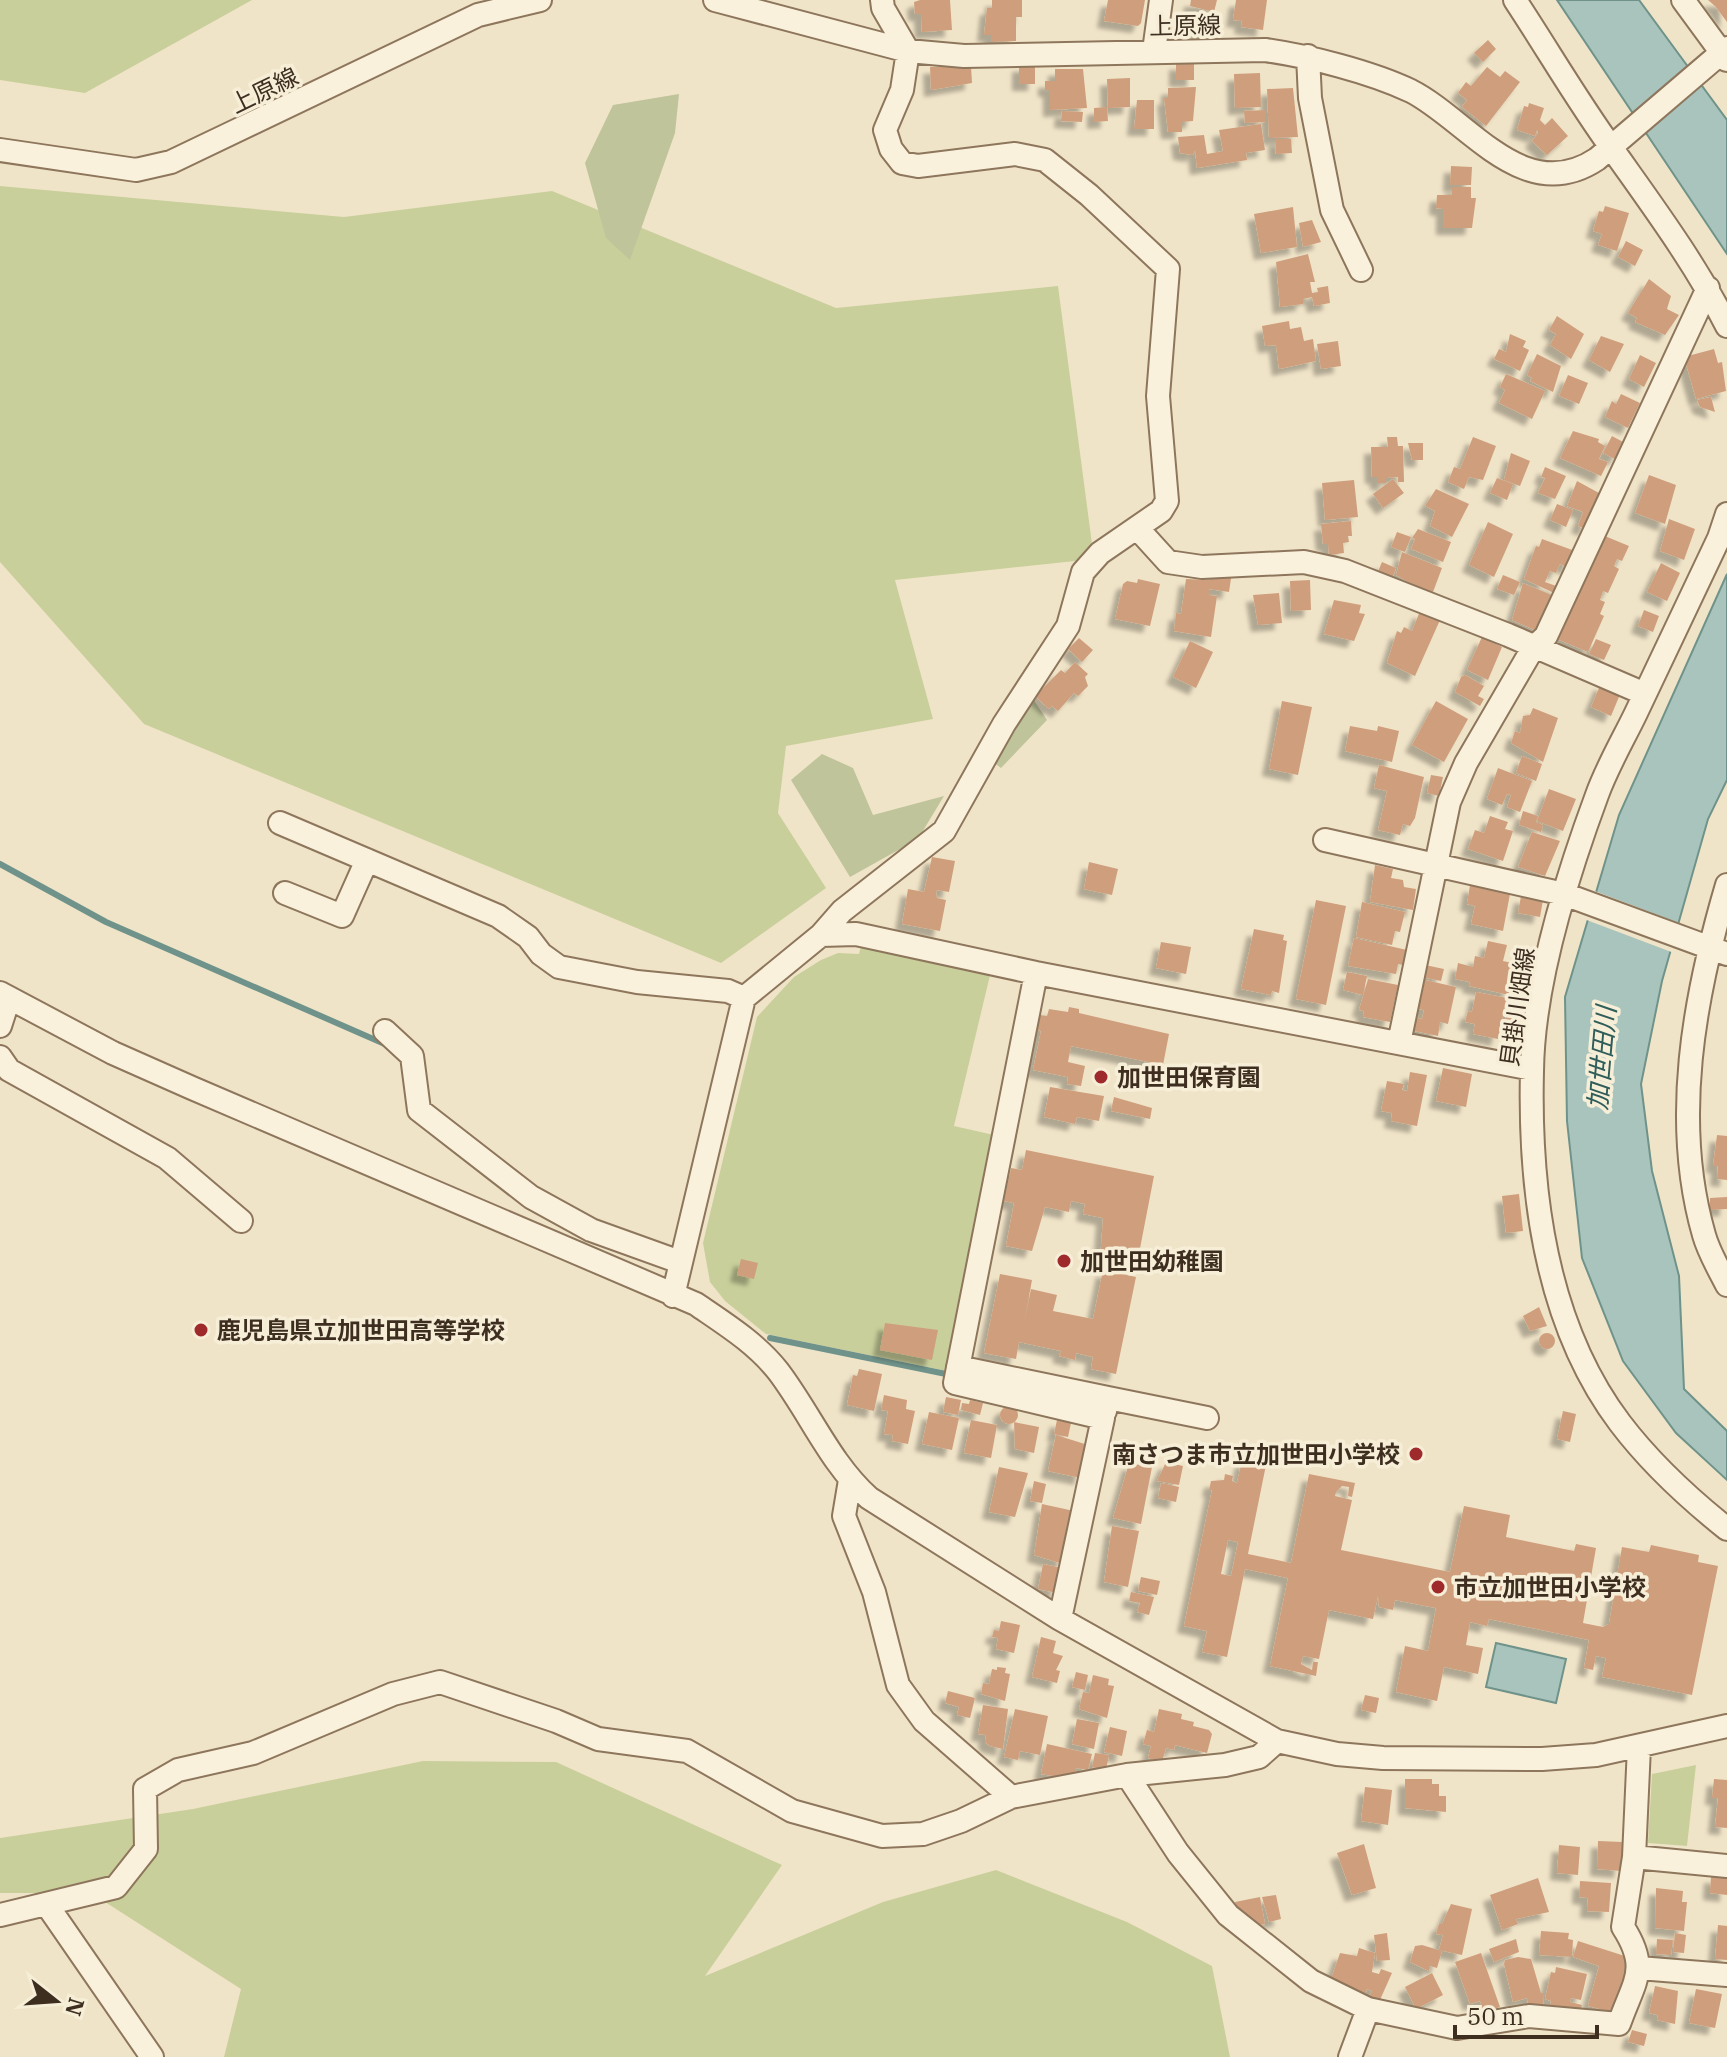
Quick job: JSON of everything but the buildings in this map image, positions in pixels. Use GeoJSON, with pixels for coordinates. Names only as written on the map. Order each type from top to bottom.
{"type":"FeatureCollection","features":[{"type":"Feature","properties":{"kind":"street","name":"上原線"},"geometry":{"type":"LineString","coordinates":[[0,150],[136,170],[171,162],[478,15],[540,0]]}},
{"type":"Feature","properties":{"kind":"street","name":"上原線"},"geometry":{"type":"LineString","coordinates":[[715,0],[908,51],[964,56],[1265,50],[1308,56],[1413,93],[1489,151],[1525,168],[1579,171],[1610,138],[1722,56]]}},
{"type":"Feature","properties":{"kind":"street"},"geometry":{"type":"LineString","coordinates":[[673,1296],[744,998],[767,976],[821,935],[842,911],[944,831],[1004,724],[1068,626],[1083,572],[1100,553],[1161,511],[1167,501],[1158,396],[1168,269],[1089,195],[1045,160],[1015,154],[910,167],[902,163],[891,149],[885,130],[902,90],[908,51],[883,8],[882,0]]}},
{"type":"Feature","properties":{"kind":"street"},"geometry":{"type":"LineString","coordinates":[[1154,51],[1161,0]]}},
{"type":"Feature","properties":{"kind":"street"},"geometry":{"type":"LineString","coordinates":[[1515,0],[1708,288],[1727,326]]}},
{"type":"Feature","properties":{"kind":"street"},"geometry":{"type":"LineString","coordinates":[[1683,0],[1722,56]]}},
{"type":"Feature","properties":{"kind":"street"},"geometry":{"type":"LineString","coordinates":[[1308,56],[1310,98],[1332,210],[1361,270]]}},
{"type":"Feature","properties":{"kind":"street"},"geometry":{"type":"LineString","coordinates":[[1399,1043],[1449,802],[1466,763],[1533,648],[1546,636],[1708,288]]}},
{"type":"Feature","properties":{"kind":"street","name":"貝掛川畑線"},"geometry":{"type":"LineString","coordinates":[[1727,514],[1719,538],[1598,793],[1570,896],[1550,955],[1532,1069],[1536,1174],[1547,1256],[1588,1372],[1618,1421],[1654,1465],[1727,1529]]}},
{"type":"Feature","properties":{"kind":"street"},"geometry":{"type":"LineString","coordinates":[[1138,529],[1168,562],[1202,567],[1304,562],[1345,571],[1508,635],[1645,694]]}},
{"type":"Feature","properties":{"kind":"street"},"geometry":{"type":"LineString","coordinates":[[280,823],[498,916],[528,937],[541,954],[559,967],[637,982],[728,991],[744,998]]}},
{"type":"Feature","properties":{"kind":"street"},"geometry":{"type":"LineString","coordinates":[[1325,840],[1570,896],[1711,948]]}},
{"type":"Feature","properties":{"kind":"street"},"geometry":{"type":"LineString","coordinates":[[285,893],[342,916],[367,860]]}},
{"type":"Feature","properties":{"kind":"street"},"geometry":{"type":"LineString","coordinates":[[1727,885],[1711,948],[1687,1098],[1694,1189],[1716,1238],[1727,1285]]}},
{"type":"Feature","properties":{"kind":"street"},"geometry":{"type":"LineString","coordinates":[[821,935],[856,934],[1036,973],[1532,1069]]}},
{"type":"Feature","properties":{"kind":"street"},"geometry":{"type":"LineString","coordinates":[[1036,973],[957,1373],[1106,1408],[1207,1418]]}},
{"type":"Feature","properties":{"kind":"street"},"geometry":{"type":"LineString","coordinates":[[0,1026],[5,996],[179,1082],[696,1304],[751,1343],[777,1371],[850,1480],[917,1531],[1060,1619],[1277,1741],[1337,1754],[1422,1759],[1542,1759],[1596,1755],[1727,1726]]}},
{"type":"Feature","properties":{"kind":"street"},"geometry":{"type":"LineString","coordinates":[[385,1031],[412,1056],[419,1110],[531,1197],[591,1230],[680,1262]]}},
{"type":"Feature","properties":{"kind":"street"},"geometry":{"type":"LineString","coordinates":[[0,1057],[9,1070],[167,1158],[241,1221]]}},
{"type":"Feature","properties":{"kind":"street"},"geometry":{"type":"LineString","coordinates":[[1060,1619],[1106,1408]]}},
{"type":"Feature","properties":{"kind":"street"},"geometry":{"type":"LineString","coordinates":[[850,1480],[844,1516],[874,1592],[898,1685],[924,1721],[1011,1797]]}},
{"type":"Feature","properties":{"kind":"street"},"geometry":{"type":"LineString","coordinates":[[0,1915],[116,1887],[146,1849],[145,1789],[178,1770],[253,1753],[393,1694],[440,1682],[556,1721],[598,1739],[687,1751],[792,1811],[882,1836],[923,1834],[961,1821],[1011,1797],[1127,1775],[1225,1765],[1259,1757],[1277,1741]]}},
{"type":"Feature","properties":{"kind":"street"},"geometry":{"type":"LineString","coordinates":[[1127,1775],[1178,1853],[1228,1915],[1311,1981],[1368,2009],[1457,2028],[1529,2016],[1619,2024],[1639,1968],[1638,1951],[1623,1927],[1634,1857],[1639,1747]]}},
{"type":"Feature","properties":{"kind":"street"},"geometry":{"type":"LineString","coordinates":[[1634,1857],[1727,1866]]}},
{"type":"Feature","properties":{"kind":"street"},"geometry":{"type":"LineString","coordinates":[[47,1905],[152,2057]]}},
{"type":"Feature","properties":{"kind":"street"},"geometry":{"type":"LineString","coordinates":[[1639,1968],[1727,1975]]}},
{"type":"Feature","properties":{"kind":"street"},"geometry":{"type":"LineString","coordinates":[[1350,2057],[1368,2009]]}},
{"type":"Feature","properties":{"kind":"green space"},"geometry":{"type":"Polygon","coordinates":[[[0,0],[252,0],[85,93],[0,80],[0,0]]]}},
{"type":"Feature","properties":{"kind":"green space"},"geometry":{"type":"Polygon","coordinates":[[[679,94],[675,133],[630,260],[606,238],[585,163],[613,105],[679,94]]]}},
{"type":"Feature","properties":{"kind":"green space"},"geometry":{"type":"Polygon","coordinates":[[[0,186],[344,217],[552,191],[836,308],[1058,286],[1094,559],[895,580],[933,719],[786,746],[778,813],[826,888],[721,963],[144,724],[0,562],[0,186]]]}},
{"type":"Feature","properties":{"kind":"green space"},"geometry":{"type":"Polygon","coordinates":[[[1033,699],[1047,720],[1001,768],[993,762],[1033,699]]]}},
{"type":"Feature","properties":{"kind":"green space"},"geometry":{"type":"Polygon","coordinates":[[[822,754],[853,768],[873,815],[944,796],[918,839],[850,877],[791,780],[822,754]]]}},
{"type":"Feature","properties":{"kind":"green space"},"geometry":{"type":"Polygon","coordinates":[[[861,946],[991,971],[954,1126],[994,1135],[947,1371],[766,1334],[725,1301],[710,1282],[703,1243],[757,1017],[794,977],[838,953],[859,954],[861,946]]]}},
{"type":"Feature","properties":{"kind":"green space"},"geometry":{"type":"Polygon","coordinates":[[[423,1761],[556,1762],[782,1865],[705,1976],[883,1902],[996,1870],[1127,1922],[1212,1966],[1230,2057],[224,2057],[241,1989],[91,1893],[0,1893],[0,1838],[193,1809],[423,1761]]]}},
{"type":"Feature","properties":{"kind":"green space"},"geometry":{"type":"Polygon","coordinates":[[[1696,1765],[1687,1846],[1648,1843],[1652,1774],[1696,1765]]]}},
{"type":"Feature","properties":{"kind":"water"},"geometry":{"type":"Polygon","coordinates":[[[1557,0],[1639,0],[1727,120],[1727,254],[1557,0]]]}},
{"type":"Feature","properties":{"kind":"water","name":"加世田川"},"geometry":{"type":"Polygon","coordinates":[[[1727,574],[1727,780],[1708,819],[1662,981],[1641,1084],[1652,1171],[1679,1276],[1684,1389],[1727,1431],[1727,1480],[1676,1433],[1623,1361],[1582,1258],[1567,1121],[1565,997],[1619,815],[1727,574]]]}},
{"type":"Feature","properties":{"kind":"water"},"geometry":{"type":"Polygon","coordinates":[[[1496,1643],[1566,1659],[1556,1703],[1486,1687],[1496,1643]]]}},
{"type":"Feature","properties":{"kind":"pier"},"geometry":{"type":"Polygon","coordinates":[[[1592,890],[1682,924],[1674,953],[1584,919],[1592,890]]]}},
{"type":"Feature","properties":{"kind":"waterway"},"geometry":{"type":"LineString","coordinates":[[0,864],[106,922],[387,1045]]}},
{"type":"Feature","properties":{"kind":"waterway"},"geometry":{"type":"LineString","coordinates":[[770,1338],[951,1375]]}},
{"type":"Feature","properties":{"kind":"place","name":"加世田保育園"},"geometry":{"type":"Point","coordinates":[1101,1077]}},
{"type":"Feature","properties":{"kind":"place","name":"加世田幼稚園"},"geometry":{"type":"Point","coordinates":[1064,1261]}},
{"type":"Feature","properties":{"kind":"place","name":"鹿児島県立加世田高等学校"},"geometry":{"type":"Point","coordinates":[201,1330]}},
{"type":"Feature","properties":{"kind":"place","name":"南さつま市立加世田小学校"},"geometry":{"type":"Point","coordinates":[1416,1454]}},
{"type":"Feature","properties":{"kind":"place","name":"市立加世田小学校"},"geometry":{"type":"Point","coordinates":[1438,1587]}}]}
